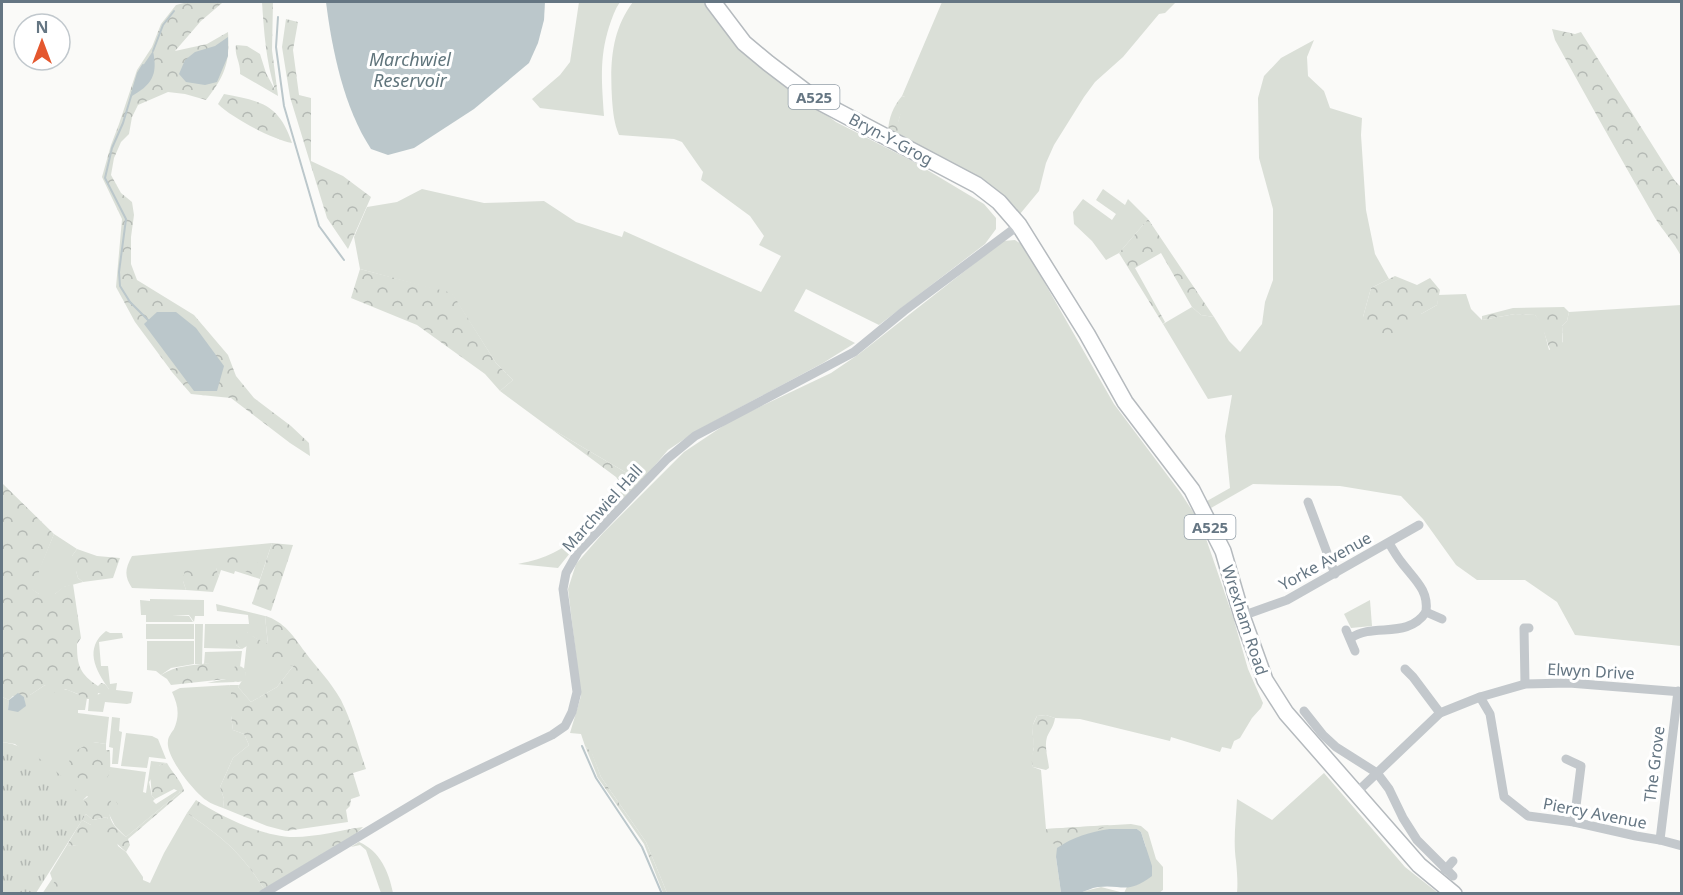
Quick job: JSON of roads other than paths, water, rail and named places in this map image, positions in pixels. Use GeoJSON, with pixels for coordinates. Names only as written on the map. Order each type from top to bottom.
{"type":"FeatureCollection","features":[{"type":"Feature","properties":{"kind":"main road","name":"Bryn-Y-Grog"},"geometry":{"type":"LineString","coordinates":[[713,2],[744,42],[818,101],[977,185],[999,202],[1018,225]]}},
{"type":"Feature","properties":{"kind":"main road","name":"Wrexham Road"},"geometry":{"type":"LineString","coordinates":[[1018,225],[1075,314],[1125,402],[1192,490],[1222,551],[1265,680],[1280,704],[1419,865],[1454,894]]}},
{"type":"Feature","properties":{"kind":"street","name":"Marchwiel Hall"},"geometry":{"type":"LineString","coordinates":[[263,894],[438,789],[552,735],[565,726],[572,712],[577,692],[563,589],[566,573],[578,552],[668,459],[695,436],[854,352],[904,311],[1018,225]]}},
{"type":"Feature","properties":{"kind":"street"},"geometry":{"type":"LineString","coordinates":[[1308,502],[1322,523],[1335,574]]}},
{"type":"Feature","properties":{"kind":"street","name":"Yorke Avenue"},"geometry":{"type":"LineString","coordinates":[[1242,616],[1287,600],[1419,525]]}},
{"type":"Feature","properties":{"kind":"street"},"geometry":{"type":"LineString","coordinates":[[1355,651],[1349,634],[1405,629],[1416,624],[1426,612],[1427,604],[1422,587],[1398,559],[1389,543]]}},
{"type":"Feature","properties":{"kind":"street"},"geometry":{"type":"LineString","coordinates":[[1426,612],[1442,619]]}},
{"type":"Feature","properties":{"kind":"street"},"geometry":{"type":"LineString","coordinates":[[1524,628],[1525,684]]}},
{"type":"Feature","properties":{"kind":"street"},"geometry":{"type":"LineString","coordinates":[[1413,672],[1440,713]]}},
{"type":"Feature","properties":{"kind":"street","name":"Elwyn Drive"},"geometry":{"type":"LineString","coordinates":[[1356,793],[1440,713],[1480,697],[1525,684],[1569,683],[1680,692]]}},
{"type":"Feature","properties":{"kind":"street","name":"The Grove"},"geometry":{"type":"LineString","coordinates":[[1660,840],[1680,692]]}},
{"type":"Feature","properties":{"kind":"street","name":"Piercy Avenue"},"geometry":{"type":"LineString","coordinates":[[1480,697],[1490,714],[1504,797],[1528,816],[1574,822],[1682,846]]}},
{"type":"Feature","properties":{"kind":"street"},"geometry":{"type":"LineString","coordinates":[[1304,711],[1336,747],[1377,773],[1389,789],[1417,840],[1449,873],[1454,861]]}},
{"type":"Feature","properties":{"kind":"street"},"geometry":{"type":"LineString","coordinates":[[1314,724],[1323,718]]}},
{"type":"Feature","properties":{"kind":"street"},"geometry":{"type":"LineString","coordinates":[[1566,759],[1586,766],[1574,822]]}},
{"type":"Feature","properties":{"kind":"water","name":"Marchwiel Reservoir"},"geometry":{"type":"Polygon","coordinates":[[[326,2],[545,2],[544,20],[538,43],[529,63],[474,109],[414,148],[388,155],[371,149],[353,115],[336,59],[326,2]]]}},
{"type":"Feature","properties":{"kind":"water"},"geometry":{"type":"Polygon","coordinates":[[[228,37],[228,56],[217,82],[205,85],[186,82],[179,74],[185,60],[195,52],[215,46],[228,37]]]}},
{"type":"Feature","properties":{"kind":"water"},"geometry":{"type":"Polygon","coordinates":[[[153,51],[155,67],[152,78],[144,88],[130,97],[138,73],[153,51]]]}},
{"type":"Feature","properties":{"kind":"water"},"geometry":{"type":"Polygon","coordinates":[[[157,312],[176,312],[196,328],[224,366],[217,391],[194,391],[144,324],[157,312]]]}},
{"type":"Feature","properties":{"kind":"water"},"geometry":{"type":"Polygon","coordinates":[[[18,693],[24,697],[26,706],[18,712],[8,710],[9,700],[18,693]]]}},
{"type":"Feature","properties":{"kind":"water"},"geometry":{"type":"Polygon","coordinates":[[[1109,829],[1137,829],[1141,832],[1152,866],[1152,876],[1131,887],[1106,886],[1080,893],[1061,893],[1057,848],[1082,836],[1109,829]]]}},
{"type":"Feature","properties":{"kind":"waterway"},"geometry":{"type":"LineString","coordinates":[[153,51],[163,25],[174,11]]}},
{"type":"Feature","properties":{"kind":"waterway"},"geometry":{"type":"LineString","coordinates":[[278,17],[276,47],[284,106],[319,226],[344,260]]}},
{"type":"Feature","properties":{"kind":"waterway"},"geometry":{"type":"LineString","coordinates":[[143,65],[138,73],[123,123],[112,148],[105,178],[126,219],[119,272],[120,286],[130,302],[148,320]]}},
{"type":"Feature","properties":{"kind":"waterway"},"geometry":{"type":"LineString","coordinates":[[582,746],[596,778],[642,847],[662,894]]}}]}
